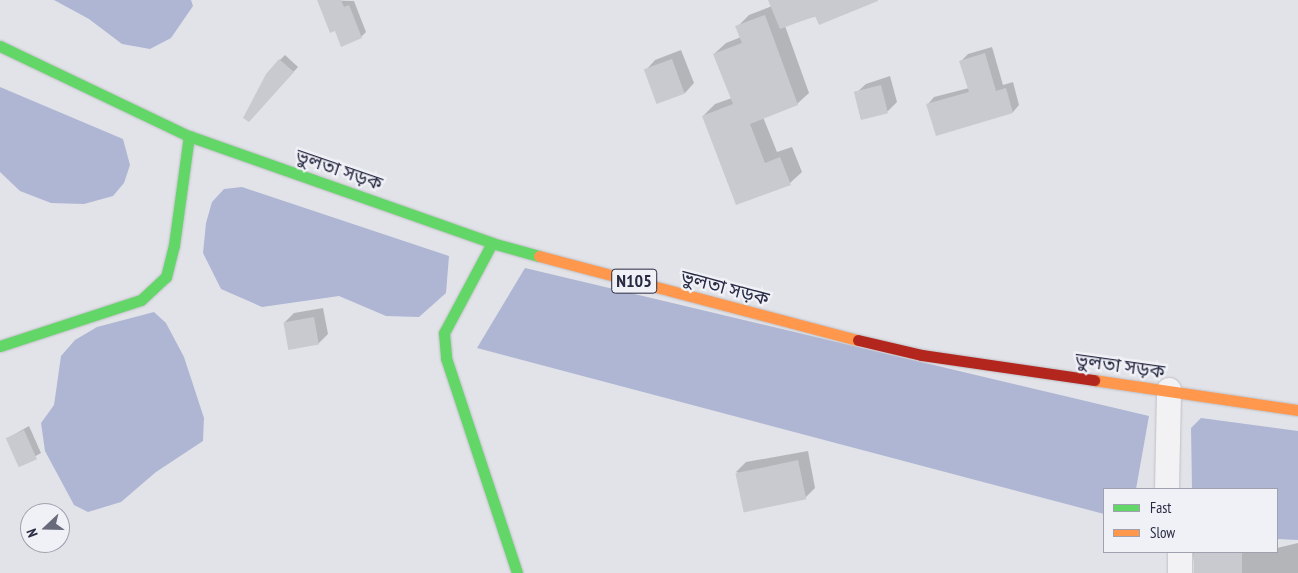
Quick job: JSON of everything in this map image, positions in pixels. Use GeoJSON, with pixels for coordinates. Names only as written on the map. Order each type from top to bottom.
{"type":"FeatureCollection","features":[{"type":"Feature","properties":{"kind":"main road","name":"ভুলতা সড়ক"},"geometry":{"type":"LineString","coordinates":[[0,46],[189,136],[492,242],[775,320],[922,354],[1298,410]]}},
{"type":"Feature","properties":{"kind":"main road"},"geometry":{"type":"LineString","coordinates":[[0,346],[142,300],[166,277],[189,136]]}},
{"type":"Feature","properties":{"kind":"main road"},"geometry":{"type":"LineString","coordinates":[[492,242],[444,333],[457,392],[517,573]]}},
{"type":"Feature","properties":{"kind":"street"},"geometry":{"type":"LineString","coordinates":[[1168,488],[1169,390]]}},
{"type":"Feature","properties":{"kind":"street"},"geometry":{"type":"LineString","coordinates":[[1180,553],[1180,573]]}},
{"type":"Feature","properties":{"kind":"water"},"geometry":{"type":"Polygon","coordinates":[[[54,0],[191,0],[193,6],[171,38],[150,49],[122,44],[89,19],[54,0]]]}},
{"type":"Feature","properties":{"kind":"water"},"geometry":{"type":"Polygon","coordinates":[[[0,87],[123,139],[130,165],[124,183],[113,196],[84,204],[51,203],[20,191],[0,172],[0,87]]]}},
{"type":"Feature","properties":{"kind":"water"},"geometry":{"type":"Polygon","coordinates":[[[242,187],[449,256],[446,293],[419,317],[386,316],[339,296],[262,307],[221,289],[203,253],[206,223],[212,202],[224,189],[242,187]]]}},
{"type":"Feature","properties":{"kind":"water"},"geometry":{"type":"Polygon","coordinates":[[[525,268],[1149,416],[1136,488],[1103,488],[1103,514],[477,348],[525,268]]]}},
{"type":"Feature","properties":{"kind":"water"},"geometry":{"type":"Polygon","coordinates":[[[154,312],[166,323],[184,357],[204,418],[203,441],[156,472],[121,502],[88,512],[74,505],[45,451],[41,423],[54,405],[61,356],[75,340],[97,327],[154,312]]]}},
{"type":"Feature","properties":{"kind":"water"},"geometry":{"type":"Polygon","coordinates":[[[1201,418],[1298,431],[1298,540],[1278,539],[1278,488],[1192,488],[1191,428],[1201,418]]]}},
{"type":"Feature","properties":{"kind":"building"},"geometry":{"type":"Polygon","coordinates":[[[317,0],[341,0],[344,7],[349,5],[362,38],[341,47],[335,31],[330,33],[317,0]]]}},
{"type":"Feature","properties":{"kind":"building"},"geometry":{"type":"Polygon","coordinates":[[[768,0],[878,1],[819,25],[815,16],[780,29],[768,0]]]}},
{"type":"Feature","properties":{"kind":"building"},"geometry":{"type":"Polygon","coordinates":[[[765,15],[798,105],[750,124],[765,163],[780,157],[791,185],[736,205],[702,116],[733,104],[713,54],[742,43],[735,26],[765,15]]]}},
{"type":"Feature","properties":{"kind":"building"},"geometry":{"type":"Polygon","coordinates":[[[985,53],[996,91],[1006,88],[1013,113],[936,136],[926,104],[969,92],[959,61],[985,53]]]}},
{"type":"Feature","properties":{"kind":"building"},"geometry":{"type":"Polygon","coordinates":[[[279,59],[294,72],[249,122],[243,118],[266,74],[279,59]]]}},
{"type":"Feature","properties":{"kind":"building"},"geometry":{"type":"Polygon","coordinates":[[[672,59],[685,94],[656,104],[644,69],[672,59]]]}},
{"type":"Feature","properties":{"kind":"building"},"geometry":{"type":"Polygon","coordinates":[[[881,85],[888,113],[861,120],[854,92],[881,85]]]}},
{"type":"Feature","properties":{"kind":"building"},"geometry":{"type":"Polygon","coordinates":[[[314,317],[319,345],[288,350],[283,322],[314,317]]]}},
{"type":"Feature","properties":{"kind":"building"},"geometry":{"type":"Polygon","coordinates":[[[24,430],[37,459],[19,467],[6,438],[24,430]]]}},
{"type":"Feature","properties":{"kind":"building"},"geometry":{"type":"Polygon","coordinates":[[[798,460],[806,499],[744,512],[735,473],[798,460]]]}},
{"type":"Feature","properties":{"kind":"building"},"geometry":{"type":"Polygon","coordinates":[[[1194,553],[1242,553],[1242,573],[1194,573],[1194,553]]]}},
{"type":"Feature","properties":{"kind":"traffic: fast"},"geometry":{"type":"LineString","coordinates":[[0,46],[189,136],[492,243],[539,256]]}},
{"type":"Feature","properties":{"kind":"traffic: fast"},"geometry":{"type":"LineString","coordinates":[[0,346],[141,300],[166,277],[174,245],[189,136]]}},
{"type":"Feature","properties":{"kind":"traffic: fast"},"geometry":{"type":"LineString","coordinates":[[492,243],[444,333],[446,358],[517,573]]}},
{"type":"Feature","properties":{"kind":"traffic: slow"},"geometry":{"type":"LineString","coordinates":[[539,256],[858,340]]}},
{"type":"Feature","properties":{"kind":"traffic: slow"},"geometry":{"type":"LineString","coordinates":[[1094,380],[1298,410]]}},
{"type":"Feature","properties":{"kind":"traffic: jam"},"geometry":{"type":"LineString","coordinates":[[858,340],[922,355],[1094,380]]}}]}
